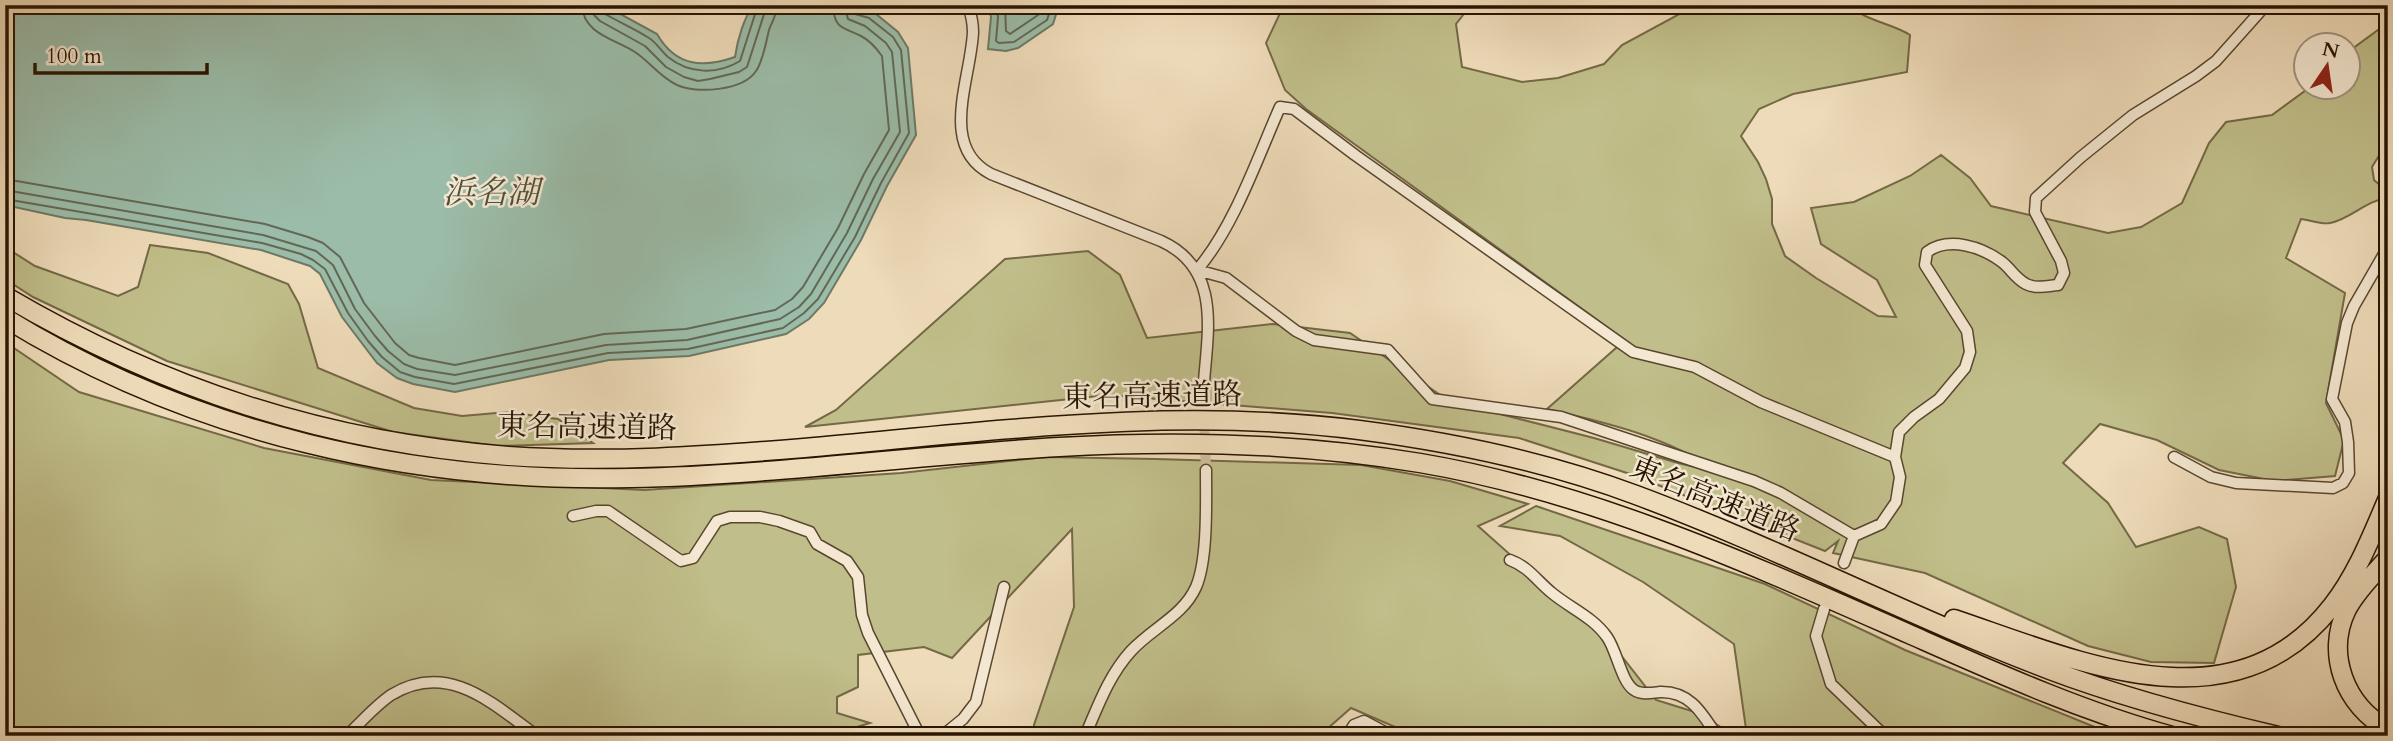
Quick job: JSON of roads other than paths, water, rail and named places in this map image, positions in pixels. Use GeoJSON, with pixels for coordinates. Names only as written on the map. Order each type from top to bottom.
{"type":"FeatureCollection","features":[{"type":"Feature","properties":{"kind":"highway","name":"東名高速道路"},"geometry":{"type":"LineString","coordinates":[[5,296],[85,341],[173,381],[292,420],[346,433],[412,444],[515,456],[626,458],[733,454],[1090,424],[1175,420],[1265,422],[1333,428],[1458,447],[1546,467],[1632,493],[2051,670],[2164,707],[2278,736]]}},
{"type":"Feature","properties":{"kind":"highway","name":"東名高速道路"},"geometry":{"type":"LineString","coordinates":[[5,318],[75,358],[174,402],[243,426],[346,453],[464,472],[545,477],[632,478],[747,472],[1063,446],[1141,444],[1274,446],[1346,452],[1424,464],[1507,482],[1596,506],[1665,530],[1738,559],[2014,680],[2084,708],[2172,736]]}},
{"type":"Feature","properties":{"kind":"highway"},"geometry":{"type":"LineString","coordinates":[[1825,575],[2094,665],[2147,676],[2182,679],[2208,677],[2234,672],[2265,660],[2294,643],[2320,620],[2341,594],[2355,569],[2388,498]]}},
{"type":"Feature","properties":{"kind":"highway"},"geometry":{"type":"LineString","coordinates":[[2388,558],[2361,588],[2348,608],[2338,643],[2340,667],[2348,690],[2361,709],[2388,729]]}},
{"type":"Feature","properties":{"kind":"street"},"geometry":{"type":"LineString","coordinates":[[968,5],[973,32],[961,131],[964,146],[972,160],[991,174],[1170,245],[1186,256],[1197,270],[1205,289],[1208,308],[1203,395]]}},
{"type":"Feature","properties":{"kind":"street"},"geometry":{"type":"LineString","coordinates":[[1844,563],[1854,536],[1881,524],[1896,502],[1899,477],[1895,457],[1899,432],[1914,417],[1939,400],[1965,368],[1970,352],[1967,331],[1925,265],[1927,252],[1933,247],[1957,244],[1985,250],[2028,285],[2058,285],[2064,273],[2061,261],[2035,212],[2036,198],[2133,115],[2216,61],[2266,5]]}},
{"type":"Feature","properties":{"kind":"street"},"geometry":{"type":"LineString","coordinates":[[1197,270],[1209,256],[1229,220],[1280,107],[1294,109],[1633,352],[1695,367],[1761,402],[1895,457]]}},
{"type":"Feature","properties":{"kind":"street"},"geometry":{"type":"LineString","coordinates":[[2174,457],[2211,477],[2236,483],[2333,488],[2343,483],[2348,473],[2348,442],[2345,422],[2332,399],[2339,361],[2347,323],[2354,306],[2388,247]]}},
{"type":"Feature","properties":{"kind":"street"},"geometry":{"type":"LineString","coordinates":[[1197,270],[1226,278],[1296,331],[1314,340],[1388,350],[1432,399],[1561,417],[1755,481],[1781,493],[1854,536]]}},
{"type":"Feature","properties":{"kind":"street"},"geometry":{"type":"LineString","coordinates":[[1085,736],[1101,697],[1120,664],[1146,637],[1185,605],[1197,586],[1202,564],[1206,470]]}},
{"type":"Feature","properties":{"kind":"street"},"geometry":{"type":"LineString","coordinates":[[573,516],[608,511],[681,561],[693,558],[712,526],[723,518],[773,519],[810,532],[817,544],[839,555],[858,577],[862,615],[868,633],[920,736]]}},
{"type":"Feature","properties":{"kind":"street"},"geometry":{"type":"LineString","coordinates":[[1510,560],[1529,569],[1553,594],[1594,621],[1613,646],[1630,687],[1642,693],[1670,692],[1685,697],[1697,707],[1717,736]]}},
{"type":"Feature","properties":{"kind":"street"},"geometry":{"type":"LineString","coordinates":[[942,736],[963,719],[976,702],[1004,587]]}},
{"type":"Feature","properties":{"kind":"street"},"geometry":{"type":"LineString","coordinates":[[1824,609],[1816,636],[1831,684],[1885,736]]}},
{"type":"Feature","properties":{"kind":"street"},"geometry":{"type":"LineString","coordinates":[[347,736],[392,695],[411,687],[432,683],[452,684],[472,690],[524,732],[537,736]]}},
{"type":"Feature","properties":{"kind":"street"},"geometry":{"type":"LineString","coordinates":[[1347,736],[1360,721],[1368,722],[1388,735]]}},
{"type":"Feature","properties":{"kind":"water","name":"浜名湖"},"geometry":{"type":"Polygon","coordinates":[[[5,5],[604,5],[657,34],[664,45],[682,59],[701,63],[735,57],[744,22],[755,5],[864,9],[871,10],[898,32],[908,48],[916,135],[861,240],[824,303],[809,319],[786,334],[689,356],[609,360],[455,392],[413,384],[397,378],[377,363],[342,317],[320,274],[310,266],[261,250],[65,218],[5,205],[5,5]]]}},
{"type":"Feature","properties":{"kind":"water"},"geometry":{"type":"Polygon","coordinates":[[[988,5],[1059,5],[1053,24],[1018,48],[1006,51],[988,49],[991,17],[988,5]]]}},
{"type":"Feature","properties":{"kind":"tunnel"},"geometry":{"type":"LineString","coordinates":[[1203,395],[1206,470]]}},
{"type":"Feature","properties":{"kind":"tunnel"},"geometry":{"type":"LineString","coordinates":[[569,439],[570,428]]}}]}
